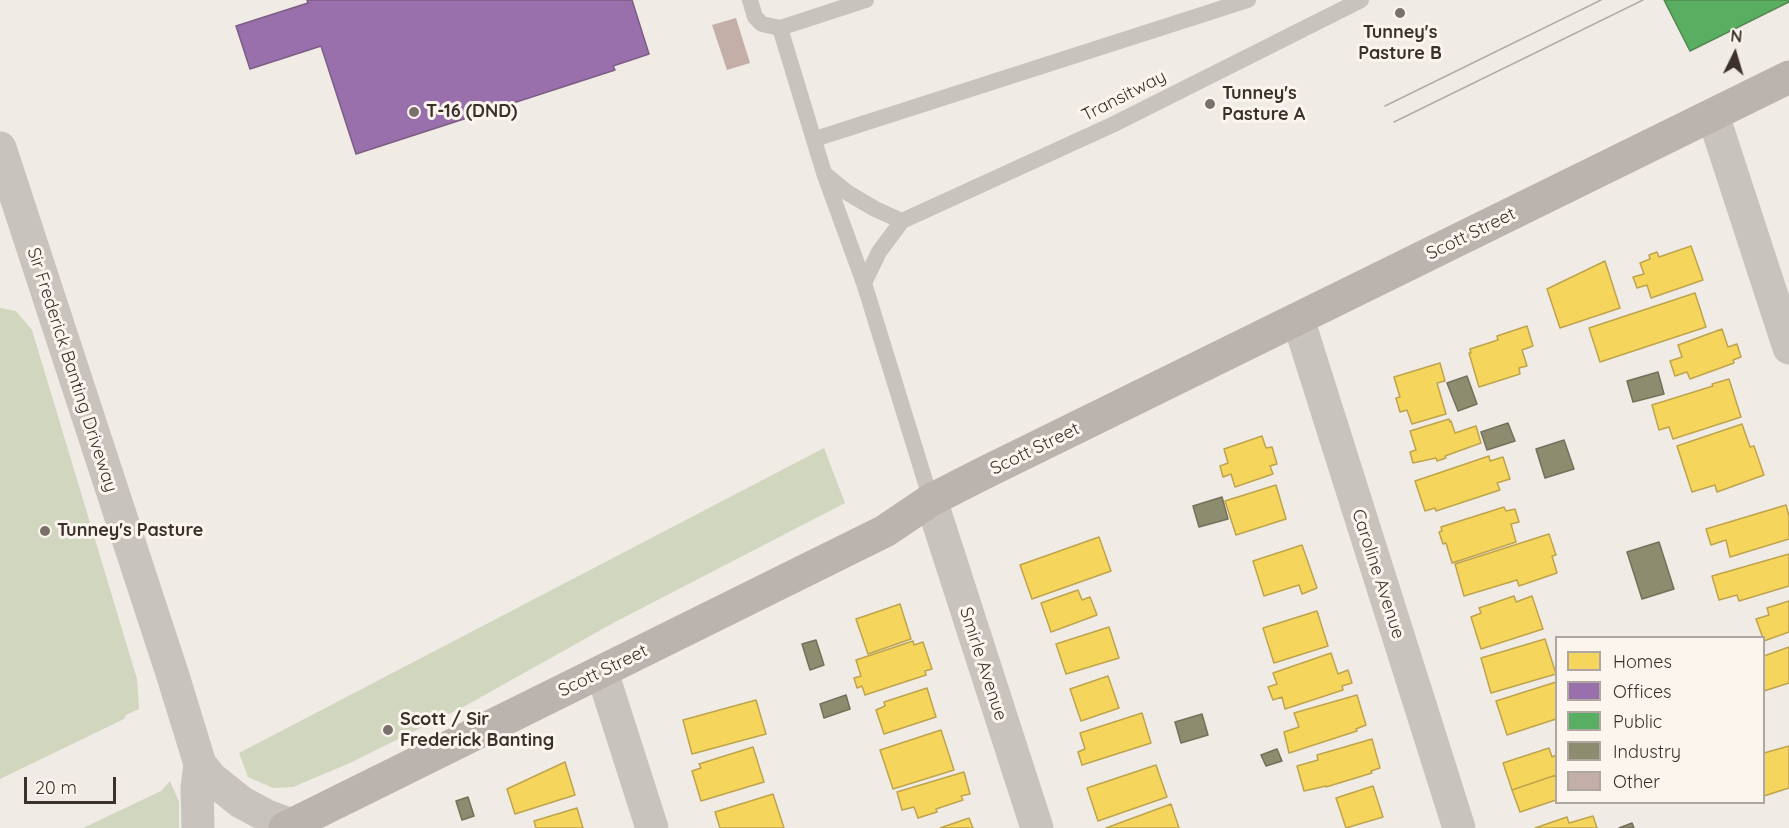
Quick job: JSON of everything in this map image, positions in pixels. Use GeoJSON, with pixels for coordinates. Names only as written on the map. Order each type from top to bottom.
{"type":"FeatureCollection","features":[{"type":"Feature","properties":{"kind":"main road","name":"Scott Street"},"geometry":{"type":"LineString","coordinates":[[288,827],[885,531],[931,500],[1789,77]]}},
{"type":"Feature","properties":{"kind":"street"},"geometry":{"type":"LineString","coordinates":[[1713,115],[1789,348]]}},
{"type":"Feature","properties":{"kind":"street","name":"Sir Frederick Banting Driveway"},"geometry":{"type":"LineString","coordinates":[[0,148],[200,764],[212,778],[241,802],[288,827]]}},
{"type":"Feature","properties":{"kind":"street","name":"Caroline Avenue"},"geometry":{"type":"LineString","coordinates":[[1298,319],[1459,828]]}},
{"type":"Feature","properties":{"kind":"street","name":"Smirle Avenue"},"geometry":{"type":"LineString","coordinates":[[931,500],[1037,828]]}},
{"type":"Feature","properties":{"kind":"street"},"geometry":{"type":"LineString","coordinates":[[602,672],[652,828]]}},
{"type":"Feature","properties":{"kind":"street","name":"Sir Frederick Banting Driveway"},"geometry":{"type":"LineString","coordinates":[[198,828],[197,788],[200,764]]}},
{"type":"Feature","properties":{"kind":"lane"},"geometry":{"type":"LineString","coordinates":[[750,0],[755,17],[762,24],[780,28],[866,0]]}},
{"type":"Feature","properties":{"kind":"lane"},"geometry":{"type":"LineString","coordinates":[[815,139],[1248,0]]}},
{"type":"Feature","properties":{"kind":"lane","name":"Transitway"},"geometry":{"type":"LineString","coordinates":[[864,283],[879,252],[902,221],[1112,125],[1361,0]]}},
{"type":"Feature","properties":{"kind":"lane"},"geometry":{"type":"LineString","coordinates":[[780,28],[824,173],[864,283],[931,500]]}},
{"type":"Feature","properties":{"kind":"lane"},"geometry":{"type":"LineString","coordinates":[[824,173],[848,193],[902,221]]}},
{"type":"Feature","properties":{"kind":"green space"},"geometry":{"type":"Polygon","coordinates":[[[0,308],[16,311],[32,330],[137,679],[139,709],[126,715],[124,719],[0,779],[0,308]]]}},
{"type":"Feature","properties":{"kind":"green space"},"geometry":{"type":"Polygon","coordinates":[[[824,448],[845,503],[615,622],[465,706],[350,763],[293,787],[273,788],[248,777],[239,753],[824,448]]]}},
{"type":"Feature","properties":{"kind":"green space"},"geometry":{"type":"Polygon","coordinates":[[[170,781],[179,802],[179,828],[83,828],[161,791],[170,781]]]}},
{"type":"Feature","properties":{"kind":"building: Homes"},"geometry":{"type":"Polygon","coordinates":[[[1691,246],[1703,280],[1651,298],[1647,285],[1637,288],[1633,277],[1644,274],[1640,263],[1650,259],[1649,255],[1657,252],[1659,257],[1691,246]]]}},
{"type":"Feature","properties":{"kind":"building: Homes"},"geometry":{"type":"Polygon","coordinates":[[[1605,261],[1620,308],[1560,328],[1547,289],[1605,261]]]}},
{"type":"Feature","properties":{"kind":"building: Homes"},"geometry":{"type":"Polygon","coordinates":[[[1695,293],[1706,327],[1600,362],[1589,328],[1695,293]]]}},
{"type":"Feature","properties":{"kind":"building: Homes"},"geometry":{"type":"Polygon","coordinates":[[[1527,326],[1533,346],[1522,350],[1527,366],[1519,368],[1520,374],[1479,387],[1469,353],[1471,353],[1470,349],[1498,340],[1497,336],[1527,326]]]}},
{"type":"Feature","properties":{"kind":"building: Homes"},"geometry":{"type":"Polygon","coordinates":[[[1722,329],[1728,347],[1737,344],[1741,357],[1733,360],[1734,363],[1690,379],[1687,372],[1675,376],[1670,361],[1682,357],[1678,345],[1722,329]]]}},
{"type":"Feature","properties":{"kind":"building: Homes"},"geometry":{"type":"Polygon","coordinates":[[[1440,363],[1445,381],[1437,383],[1446,414],[1412,424],[1407,410],[1400,412],[1396,398],[1400,397],[1394,377],[1440,363]]]}},
{"type":"Feature","properties":{"kind":"building: Homes"},"geometry":{"type":"Polygon","coordinates":[[[1729,379],[1741,417],[1673,439],[1669,427],[1659,430],[1652,405],[1729,379]]]}},
{"type":"Feature","properties":{"kind":"building: Homes"},"geometry":{"type":"Polygon","coordinates":[[[1449,419],[1455,433],[1476,426],[1481,443],[1437,461],[1436,458],[1413,463],[1410,452],[1416,450],[1410,431],[1449,419]]]}},
{"type":"Feature","properties":{"kind":"building: Homes"},"geometry":{"type":"Polygon","coordinates":[[[1742,424],[1750,447],[1754,446],[1764,475],[1717,492],[1715,485],[1692,492],[1677,446],[1742,424]]]}},
{"type":"Feature","properties":{"kind":"building: Homes"},"geometry":{"type":"Polygon","coordinates":[[[1262,436],[1266,448],[1272,447],[1277,464],[1270,466],[1273,474],[1235,487],[1231,474],[1223,477],[1220,466],[1228,463],[1224,449],[1262,436]]]}},
{"type":"Feature","properties":{"kind":"building: Homes"},"geometry":{"type":"Polygon","coordinates":[[[1489,456],[1490,461],[1503,457],[1510,479],[1497,483],[1500,490],[1436,511],[1435,508],[1425,511],[1415,481],[1489,456]]]}},
{"type":"Feature","properties":{"kind":"building: Homes"},"geometry":{"type":"Polygon","coordinates":[[[1276,485],[1286,519],[1236,535],[1225,501],[1276,485]]]}},
{"type":"Feature","properties":{"kind":"building: Homes"},"geometry":{"type":"Polygon","coordinates":[[[1786,505],[1789,516],[1789,539],[1730,557],[1726,540],[1711,545],[1706,529],[1786,505]]]}},
{"type":"Feature","properties":{"kind":"building: Homes"},"geometry":{"type":"Polygon","coordinates":[[[1504,507],[1506,511],[1515,509],[1519,522],[1511,524],[1516,542],[1452,563],[1446,543],[1443,544],[1439,532],[1442,531],[1441,527],[1504,507]]]}},
{"type":"Feature","properties":{"kind":"building: Homes"},"geometry":{"type":"Polygon","coordinates":[[[1549,534],[1556,555],[1552,556],[1557,573],[1519,586],[1517,580],[1464,596],[1455,564],[1549,534]]]}},
{"type":"Feature","properties":{"kind":"building: Homes"},"geometry":{"type":"Polygon","coordinates":[[[1099,537],[1111,571],[1032,599],[1020,565],[1099,537]]]}},
{"type":"Feature","properties":{"kind":"building: Homes"},"geometry":{"type":"Polygon","coordinates":[[[1302,545],[1317,588],[1302,594],[1299,585],[1264,596],[1253,561],[1302,545]]]}},
{"type":"Feature","properties":{"kind":"building: Homes"},"geometry":{"type":"Polygon","coordinates":[[[1789,554],[1789,586],[1739,601],[1737,595],[1719,600],[1712,576],[1789,554]]]}},
{"type":"Feature","properties":{"kind":"building: Homes"},"geometry":{"type":"Polygon","coordinates":[[[1078,590],[1082,600],[1090,597],[1097,615],[1051,632],[1041,603],[1078,590]]]}},
{"type":"Feature","properties":{"kind":"building: Homes"},"geometry":{"type":"Polygon","coordinates":[[[1514,596],[1516,602],[1532,596],[1543,629],[1481,649],[1471,617],[1481,613],[1479,608],[1514,596]]]}},
{"type":"Feature","properties":{"kind":"building: Homes"},"geometry":{"type":"Polygon","coordinates":[[[1789,601],[1789,632],[1765,641],[1756,619],[1769,615],[1767,608],[1789,601]]]}},
{"type":"Feature","properties":{"kind":"building: Homes"},"geometry":{"type":"Polygon","coordinates":[[[900,604],[911,639],[868,654],[856,619],[900,604]]]}},
{"type":"Feature","properties":{"kind":"building: Homes"},"geometry":{"type":"Polygon","coordinates":[[[1317,611],[1328,646],[1274,663],[1263,628],[1317,611]]]}},
{"type":"Feature","properties":{"kind":"building: Homes"},"geometry":{"type":"Polygon","coordinates":[[[1109,627],[1119,658],[1066,674],[1056,644],[1109,627]]]}},
{"type":"Feature","properties":{"kind":"building: Homes"},"geometry":{"type":"Polygon","coordinates":[[[1545,639],[1555,674],[1491,693],[1481,658],[1545,639]]]}},
{"type":"Feature","properties":{"kind":"building: Homes"},"geometry":{"type":"Polygon","coordinates":[[[913,641],[914,645],[923,642],[932,669],[925,671],[926,675],[865,695],[862,686],[857,688],[854,678],[861,676],[856,660],[913,641]]]}},
{"type":"Feature","properties":{"kind":"building: Homes"},"geometry":{"type":"Polygon","coordinates":[[[1789,647],[1789,683],[1765,691],[1765,656],[1789,647]]]}},
{"type":"Feature","properties":{"kind":"building: Homes"},"geometry":{"type":"Polygon","coordinates":[[[1331,653],[1338,674],[1348,670],[1352,683],[1342,686],[1343,690],[1285,709],[1282,697],[1273,700],[1268,687],[1277,684],[1273,673],[1331,653]]]}},
{"type":"Feature","properties":{"kind":"building: Homes"},"geometry":{"type":"Polygon","coordinates":[[[1108,676],[1119,708],[1081,721],[1070,689],[1108,676]]]}},
{"type":"Feature","properties":{"kind":"building: Homes"},"geometry":{"type":"Polygon","coordinates":[[[1555,682],[1555,719],[1507,735],[1496,701],[1555,682]]]}},
{"type":"Feature","properties":{"kind":"building: Homes"},"geometry":{"type":"Polygon","coordinates":[[[927,688],[936,717],[884,734],[876,710],[885,706],[884,702],[927,688]]]}},
{"type":"Feature","properties":{"kind":"building: Homes"},"geometry":{"type":"Polygon","coordinates":[[[1357,695],[1366,725],[1356,729],[1357,731],[1289,753],[1284,732],[1299,727],[1294,713],[1357,695]]]}},
{"type":"Feature","properties":{"kind":"building: Homes"},"geometry":{"type":"Polygon","coordinates":[[[756,700],[766,734],[692,754],[683,720],[756,700]]]}},
{"type":"Feature","properties":{"kind":"building: Homes"},"geometry":{"type":"Polygon","coordinates":[[[1142,713],[1151,743],[1082,765],[1078,752],[1085,749],[1080,733],[1142,713]]]}},
{"type":"Feature","properties":{"kind":"building: Homes"},"geometry":{"type":"Polygon","coordinates":[[[941,730],[954,770],[893,789],[880,750],[941,730]]]}},
{"type":"Feature","properties":{"kind":"building: Homes"},"geometry":{"type":"Polygon","coordinates":[[[1372,739],[1380,768],[1371,771],[1372,773],[1326,787],[1304,791],[1297,766],[1318,760],[1317,755],[1372,739]]]}},
{"type":"Feature","properties":{"kind":"building: Homes"},"geometry":{"type":"Polygon","coordinates":[[[1789,746],[1789,788],[1765,796],[1765,753],[1789,746]]]}},
{"type":"Feature","properties":{"kind":"building: Homes"},"geometry":{"type":"Polygon","coordinates":[[[753,747],[764,782],[701,801],[692,771],[701,768],[699,764],[753,747]]]}},
{"type":"Feature","properties":{"kind":"building: Homes"},"geometry":{"type":"Polygon","coordinates":[[[1549,748],[1552,757],[1555,756],[1555,775],[1512,790],[1503,763],[1549,748]]]}},
{"type":"Feature","properties":{"kind":"building: Homes"},"geometry":{"type":"Polygon","coordinates":[[[565,762],[575,795],[515,814],[507,789],[565,762]]]}},
{"type":"Feature","properties":{"kind":"building: Homes"},"geometry":{"type":"Polygon","coordinates":[[[1156,765],[1167,797],[1098,821],[1087,788],[1156,765]]]}},
{"type":"Feature","properties":{"kind":"building: Homes"},"geometry":{"type":"Polygon","coordinates":[[[964,772],[970,794],[961,796],[963,800],[918,818],[914,807],[902,810],[897,792],[964,772]]]}},
{"type":"Feature","properties":{"kind":"building: Homes"},"geometry":{"type":"Polygon","coordinates":[[[1555,775],[1555,800],[1520,812],[1512,790],[1555,775]]]}},
{"type":"Feature","properties":{"kind":"building: Homes"},"geometry":{"type":"Polygon","coordinates":[[[1373,786],[1383,817],[1346,828],[1336,798],[1373,786]]]}},
{"type":"Feature","properties":{"kind":"building: Homes"},"geometry":{"type":"Polygon","coordinates":[[[773,794],[784,828],[720,828],[715,812],[773,794]]]}},
{"type":"Feature","properties":{"kind":"building: Homes"},"geometry":{"type":"Polygon","coordinates":[[[1171,804],[1179,828],[1106,828],[1171,804]]]}},
{"type":"Feature","properties":{"kind":"building: Homes"},"geometry":{"type":"Polygon","coordinates":[[[577,808],[583,828],[536,828],[534,821],[577,808]]]}},
{"type":"Feature","properties":{"kind":"building: Homes"},"geometry":{"type":"Polygon","coordinates":[[[1593,816],[1597,828],[1535,828],[1567,817],[1569,823],[1593,816]]]}},
{"type":"Feature","properties":{"kind":"building: Homes"},"geometry":{"type":"Polygon","coordinates":[[[969,818],[973,828],[940,828],[969,818]]]}},
{"type":"Feature","properties":{"kind":"building: Offices","name":"T-16 (DND)"},"geometry":{"type":"Polygon","coordinates":[[[307,0],[632,0],[649,54],[613,66],[615,70],[356,154],[321,46],[250,69],[236,26],[308,3],[307,0]]]}},
{"type":"Feature","properties":{"kind":"building: Public"},"geometry":{"type":"Polygon","coordinates":[[[1664,0],[1789,0],[1789,2],[1690,51],[1664,0]]]}},
{"type":"Feature","properties":{"kind":"building: Industry"},"geometry":{"type":"Polygon","coordinates":[[[1658,372],[1664,394],[1633,402],[1627,381],[1658,372]]]}},
{"type":"Feature","properties":{"kind":"building: Industry"},"geometry":{"type":"Polygon","coordinates":[[[1467,376],[1477,404],[1458,411],[1447,383],[1467,376]]]}},
{"type":"Feature","properties":{"kind":"building: Industry"},"geometry":{"type":"Polygon","coordinates":[[[1508,423],[1515,441],[1487,450],[1481,432],[1508,423]]]}},
{"type":"Feature","properties":{"kind":"building: Industry"},"geometry":{"type":"Polygon","coordinates":[[[1564,440],[1574,469],[1545,478],[1536,449],[1564,440]]]}},
{"type":"Feature","properties":{"kind":"building: Industry"},"geometry":{"type":"Polygon","coordinates":[[[1222,497],[1228,519],[1199,527],[1193,506],[1222,497]]]}},
{"type":"Feature","properties":{"kind":"building: Industry"},"geometry":{"type":"Polygon","coordinates":[[[1659,542],[1674,589],[1642,599],[1627,552],[1659,542]]]}},
{"type":"Feature","properties":{"kind":"building: Industry"},"geometry":{"type":"Polygon","coordinates":[[[816,640],[824,665],[810,670],[802,644],[816,640]]]}},
{"type":"Feature","properties":{"kind":"building: Industry"},"geometry":{"type":"Polygon","coordinates":[[[846,695],[850,709],[824,718],[820,704],[846,695]]]}},
{"type":"Feature","properties":{"kind":"building: Industry"},"geometry":{"type":"Polygon","coordinates":[[[1202,714],[1208,735],[1181,743],[1175,722],[1202,714]]]}},
{"type":"Feature","properties":{"kind":"building: Industry"},"geometry":{"type":"Polygon","coordinates":[[[1277,749],[1282,761],[1266,766],[1261,755],[1277,749]]]}},
{"type":"Feature","properties":{"kind":"building: Industry"},"geometry":{"type":"Polygon","coordinates":[[[468,797],[474,816],[462,820],[456,801],[468,797]]]}},
{"type":"Feature","properties":{"kind":"building: Industry"},"geometry":{"type":"Polygon","coordinates":[[[1632,823],[1634,828],[1619,828],[1632,823]]]}},
{"type":"Feature","properties":{"kind":"building: Other"},"geometry":{"type":"Polygon","coordinates":[[[736,18],[750,63],[727,70],[712,25],[736,18]]]}},
{"type":"Feature","properties":{"kind":"tram line"},"geometry":{"type":"LineString","coordinates":[[1385,106],[1601,0]]}},
{"type":"Feature","properties":{"kind":"tram line"},"geometry":{"type":"LineString","coordinates":[[1394,122],[1643,0]]}},
{"type":"Feature","properties":{"kind":"place","name":"Tunney's Pasture B"},"geometry":{"type":"Point","coordinates":[1400,13]}},
{"type":"Feature","properties":{"kind":"place","name":"Tunney's Pasture A"},"geometry":{"type":"Point","coordinates":[1210,104]}},
{"type":"Feature","properties":{"kind":"place","name":"T-16 (DND)"},"geometry":{"type":"Point","coordinates":[414,112]}},
{"type":"Feature","properties":{"kind":"place","name":"Tunney's Pasture"},"geometry":{"type":"Point","coordinates":[45,531]}},
{"type":"Feature","properties":{"kind":"place","name":"Scott / Sir Frederick Banting"},"geometry":{"type":"Point","coordinates":[388,730]}}]}
